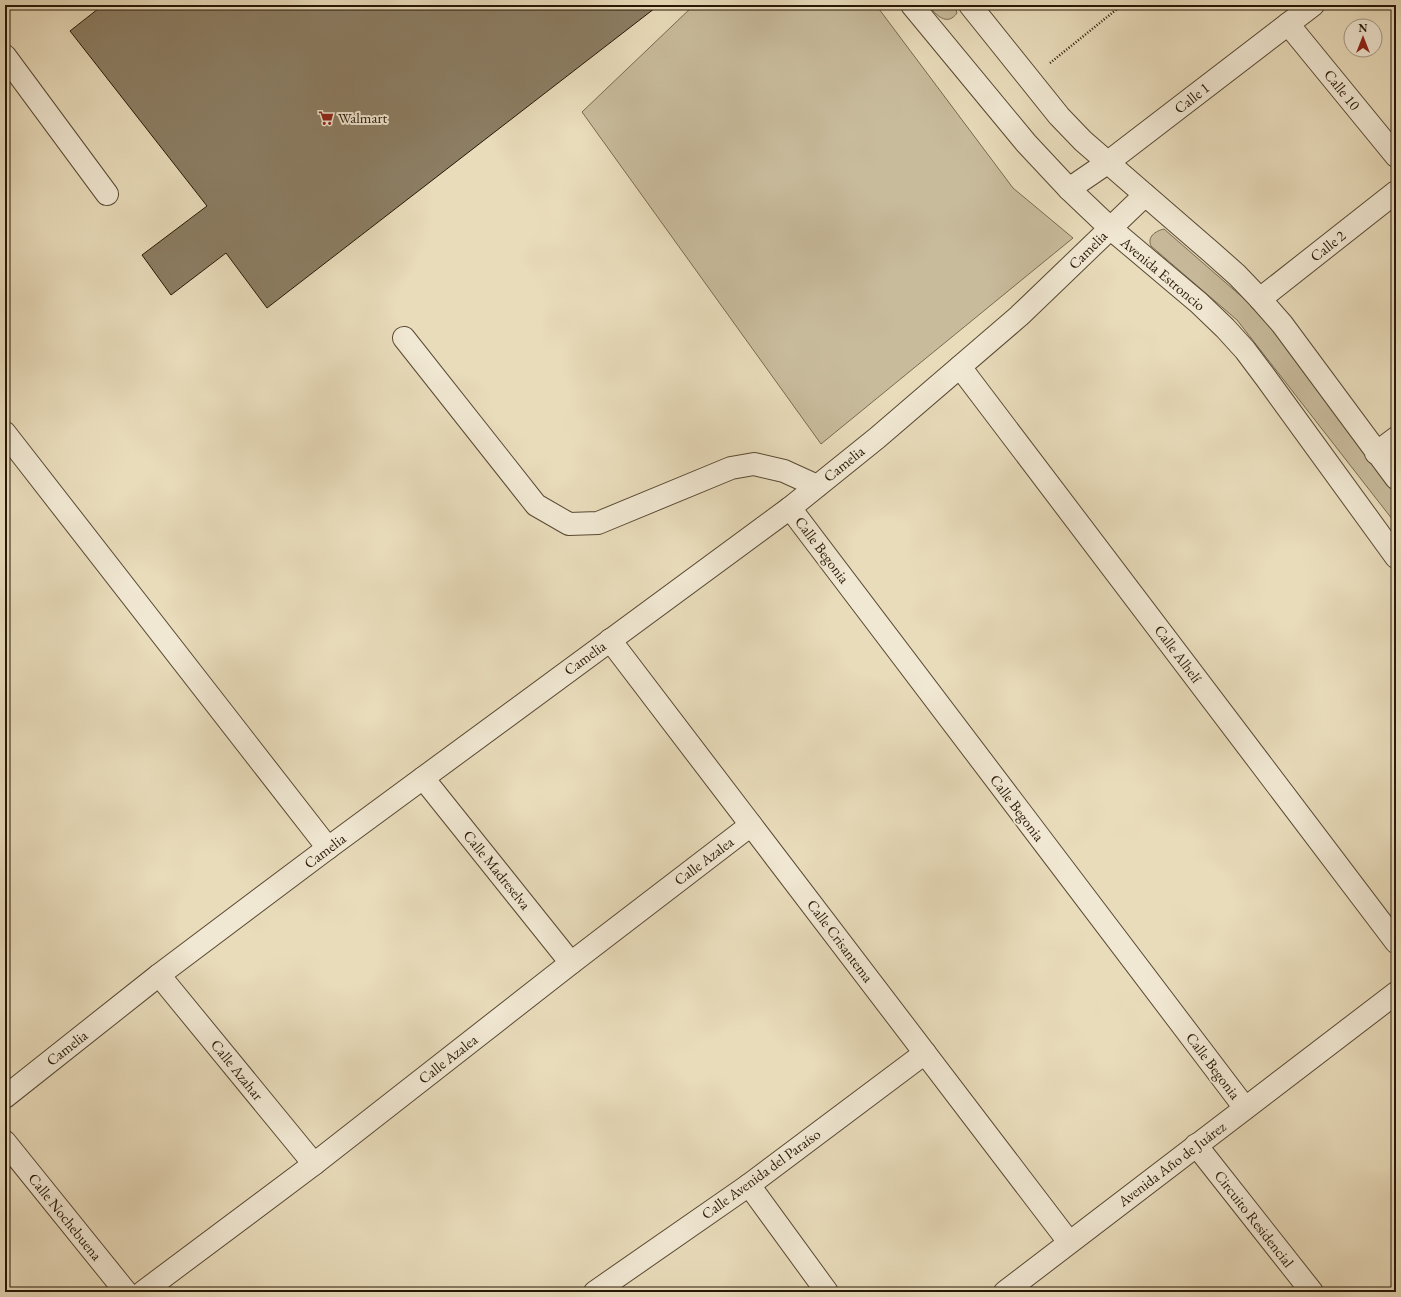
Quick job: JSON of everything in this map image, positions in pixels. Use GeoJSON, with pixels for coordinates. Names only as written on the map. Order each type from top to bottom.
{"type":"FeatureCollection","features":[{"type":"Feature","properties":{"kind":"street","name":"Avenida Estroncio"},"geometry":{"type":"LineString","coordinates":[[912,5],[1026,143],[1069,189],[1110,228],[1200,303],[1245,350],[1396,557]]}},
{"type":"Feature","properties":{"kind":"street"},"geometry":{"type":"LineString","coordinates":[[970,5],[1064,121],[1083,141],[1238,275],[1260,299],[1282,324],[1376,453],[1396,478]]}},
{"type":"Feature","properties":{"kind":"street","name":"Calle 1"},"geometry":{"type":"LineString","coordinates":[[1069,189],[1107,163],[1313,5]]}},
{"type":"Feature","properties":{"kind":"street","name":"Calle 10"},"geometry":{"type":"LineString","coordinates":[[1288,24],[1396,156]]}},
{"type":"Feature","properties":{"kind":"street"},"geometry":{"type":"LineString","coordinates":[[5,56],[107,194]]}},
{"type":"Feature","properties":{"kind":"street","name":"Calle 2"},"geometry":{"type":"LineString","coordinates":[[1260,299],[1396,192]]}},
{"type":"Feature","properties":{"kind":"street","name":"Camelia"},"geometry":{"type":"LineString","coordinates":[[5,1097],[160,975],[328,848],[790,508],[877,438],[1019,316],[1145,196]]}},
{"type":"Feature","properties":{"kind":"street"},"geometry":{"type":"LineString","coordinates":[[404,338],[536,505],[569,524],[598,523],[731,468],[754,464],[784,472],[817,486]]}},
{"type":"Feature","properties":{"kind":"street","name":"Calle Alhelí"},"geometry":{"type":"LineString","coordinates":[[960,367],[1396,942]]}},
{"type":"Feature","properties":{"kind":"street"},"geometry":{"type":"LineString","coordinates":[[5,433],[328,848]]}},
{"type":"Feature","properties":{"kind":"street"},"geometry":{"type":"LineString","coordinates":[[1376,453],[1396,438]]}},
{"type":"Feature","properties":{"kind":"street","name":"Calle Begonia"},"geometry":{"type":"LineString","coordinates":[[790,508],[1245,1108]]}},
{"type":"Feature","properties":{"kind":"street","name":"Calle Crisantema"},"geometry":{"type":"LineString","coordinates":[[610,640],[1069,1242]]}},
{"type":"Feature","properties":{"kind":"street","name":"Calle Madreselva"},"geometry":{"type":"LineString","coordinates":[[423,778],[571,962]]}},
{"type":"Feature","properties":{"kind":"street","name":"Calle Azalea"},"geometry":{"type":"LineString","coordinates":[[143,1292],[314,1164],[571,962],[751,824]]}},
{"type":"Feature","properties":{"kind":"street","name":"Calle Azahar"},"geometry":{"type":"LineString","coordinates":[[160,975],[314,1164]]}},
{"type":"Feature","properties":{"kind":"street","name":"Avenida Año de Juárez"},"geometry":{"type":"LineString","coordinates":[[1005,1292],[1396,993]]}},
{"type":"Feature","properties":{"kind":"street","name":"Calle Avenida del Paraíso"},"geometry":{"type":"LineString","coordinates":[[595,1292],[748,1185],[926,1053]]}},
{"type":"Feature","properties":{"kind":"street","name":"Calle Nochebuena"},"geometry":{"type":"LineString","coordinates":[[5,1142],[126,1292]]}},
{"type":"Feature","properties":{"kind":"street","name":"Circuito Residencial"},"geometry":{"type":"LineString","coordinates":[[1196,1145],[1312,1292]]}},
{"type":"Feature","properties":{"kind":"street"},"geometry":{"type":"LineString","coordinates":[[748,1185],[827,1292]]}},
{"type":"Feature","properties":{"kind":"path"},"geometry":{"type":"LineString","coordinates":[[1030,80],[1122,5]]}},
{"type":"Feature","properties":{"kind":"shaded area"},"geometry":{"type":"Polygon","coordinates":[[[694,5],[876,5],[1013,188],[1073,238],[821,444],[582,112],[694,5]]]}},
{"type":"Feature","properties":{"kind":"shaded area"},"geometry":{"type":"Polygon","coordinates":[[[928,5],[954,5],[957,13],[949,19],[942,18],[938,16],[928,5]]]}},
{"type":"Feature","properties":{"kind":"shaded area"},"geometry":{"type":"Polygon","coordinates":[[[1164,229],[1256,309],[1396,489],[1396,524],[1237,320],[1151,246],[1151,237],[1158,231],[1164,229]]]}},
{"type":"Feature","properties":{"kind":"building","name":"Walmart"},"geometry":{"type":"Polygon","coordinates":[[[103,5],[659,5],[267,308],[226,253],[171,295],[142,255],[207,206],[70,31],[103,5]]]}},
{"type":"Feature","properties":{"kind":"place","name":"Walmart"},"geometry":{"type":"Point","coordinates":[326,118]}}]}
